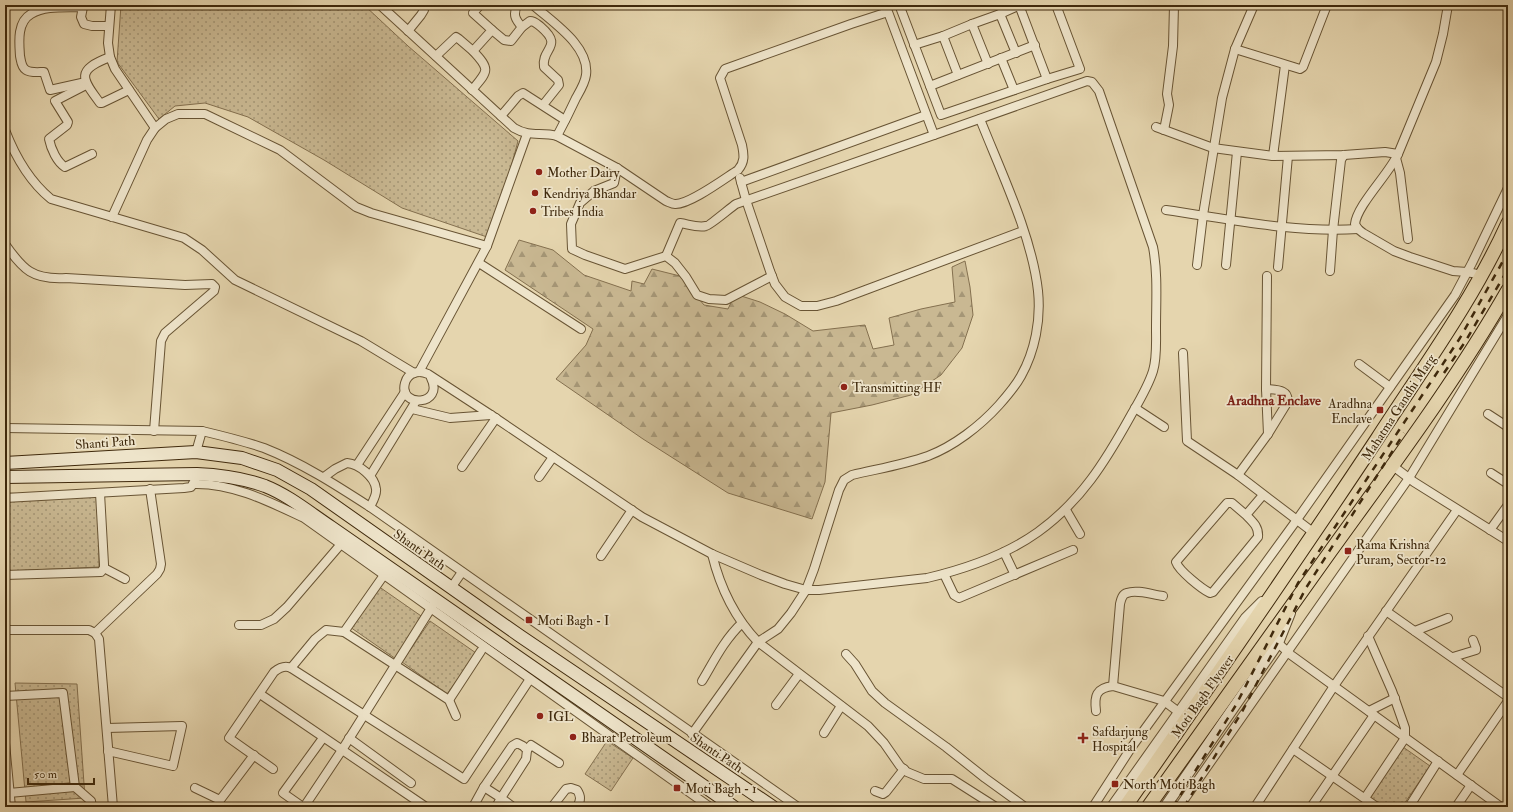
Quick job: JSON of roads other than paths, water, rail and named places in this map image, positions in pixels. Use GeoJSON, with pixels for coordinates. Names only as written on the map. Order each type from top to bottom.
{"type":"FeatureCollection","features":[{"type":"Feature","properties":{"kind":"main road","name":"Mahatma Gandhi Marg"},"geometry":{"type":"LineString","coordinates":[[1279,586],[1448,330],[1482,276],[1508,223]]}},
{"type":"Feature","properties":{"kind":"main road"},"geometry":{"type":"LineString","coordinates":[[1296,600],[1393,466],[1486,329],[1508,290]]}},
{"type":"Feature","properties":{"kind":"main road","name":"Shanti Path"},"geometry":{"type":"LineString","coordinates":[[5,463],[168,452],[196,452],[242,458],[278,470],[316,493],[451,588],[773,807]]}},
{"type":"Feature","properties":{"kind":"main road"},"geometry":{"type":"LineString","coordinates":[[5,477],[196,479],[224,475],[264,486],[286,497],[434,604],[734,807]]}},
{"type":"Feature","properties":{"kind":"main road","name":"Moti Bagh Flyover"},"geometry":{"type":"LineString","coordinates":[[1125,807],[1279,586]]}},
{"type":"Feature","properties":{"kind":"main road","name":"Moti Bagh Flyover"},"geometry":{"type":"LineString","coordinates":[[1148,807],[1252,659],[1296,600]]}},
{"type":"Feature","properties":{"kind":"street"},"geometry":{"type":"LineString","coordinates":[[111,5],[108,44],[110,57],[115,70],[155,128]]}},
{"type":"Feature","properties":{"kind":"street"},"geometry":{"type":"LineString","coordinates":[[408,31],[424,10],[423,5]]}},
{"type":"Feature","properties":{"kind":"street"},"geometry":{"type":"LineString","coordinates":[[480,5],[473,13],[504,40],[511,41],[522,27],[530,21],[533,21],[552,38],[551,45],[543,62],[544,67],[558,80],[559,85],[543,105]]}},
{"type":"Feature","properties":{"kind":"street"},"geometry":{"type":"LineString","coordinates":[[517,5],[515,12],[516,19],[522,27]]}},
{"type":"Feature","properties":{"kind":"street"},"geometry":{"type":"LineString","coordinates":[[533,5],[573,40],[583,56],[586,76],[583,85],[557,136]]}},
{"type":"Feature","properties":{"kind":"street"},"geometry":{"type":"LineString","coordinates":[[907,5],[900,8],[941,115],[1080,69],[1058,6]]}},
{"type":"Feature","properties":{"kind":"street"},"geometry":{"type":"LineString","coordinates":[[914,45],[943,36],[1020,5],[1047,79]]}},
{"type":"Feature","properties":{"kind":"street"},"geometry":{"type":"LineString","coordinates":[[1164,130],[1169,105],[1167,94],[1173,46],[1174,5]]}},
{"type":"Feature","properties":{"kind":"street"},"geometry":{"type":"LineString","coordinates":[[1197,265],[1213,148],[1222,98],[1235,49],[1254,5]]}},
{"type":"Feature","properties":{"kind":"street"},"geometry":{"type":"LineString","coordinates":[[1235,49],[1302,69],[1327,5]]}},
{"type":"Feature","properties":{"kind":"street"},"geometry":{"type":"LineString","coordinates":[[1448,5],[1436,62],[1397,156],[1358,213],[1355,224],[1358,229],[1394,251],[1453,271],[1467,272],[1482,276]]}},
{"type":"Feature","properties":{"kind":"street"},"geometry":{"type":"LineString","coordinates":[[86,83],[50,90],[44,72],[25,69],[21,64],[18,40],[21,29],[26,18],[33,13],[47,8],[83,6],[81,17],[84,24],[92,26],[109,26]]}},
{"type":"Feature","properties":{"kind":"street"},"geometry":{"type":"LineString","coordinates":[[382,6],[514,128],[527,134],[549,134],[557,136],[617,168],[666,201],[674,204],[683,203],[693,198],[742,166],[744,154],[720,78],[725,69],[888,12],[934,135]]}},
{"type":"Feature","properties":{"kind":"street"},"geometry":{"type":"LineString","coordinates":[[1000,14],[1016,53]]}},
{"type":"Feature","properties":{"kind":"street"},"geometry":{"type":"LineString","coordinates":[[972,24],[988,64]]}},
{"type":"Feature","properties":{"kind":"street"},"geometry":{"type":"LineString","coordinates":[[473,51],[492,30]]}},
{"type":"Feature","properties":{"kind":"street"},"geometry":{"type":"LineString","coordinates":[[943,36],[958,75]]}},
{"type":"Feature","properties":{"kind":"street"},"geometry":{"type":"LineString","coordinates":[[436,56],[456,37],[473,51],[483,61],[486,66],[486,71],[472,90]]}},
{"type":"Feature","properties":{"kind":"street"},"geometry":{"type":"LineString","coordinates":[[930,86],[1035,45]]}},
{"type":"Feature","properties":{"kind":"street"},"geometry":{"type":"LineString","coordinates":[[110,57],[90,66],[86,70],[84,77],[86,83],[100,103],[129,90]]}},
{"type":"Feature","properties":{"kind":"street"},"geometry":{"type":"LineString","coordinates":[[1002,58],[1014,90]]}},
{"type":"Feature","properties":{"kind":"street"},"geometry":{"type":"LineString","coordinates":[[1273,156],[1285,65]]}},
{"type":"Feature","properties":{"kind":"street"},"geometry":{"type":"LineString","coordinates":[[5,130],[18,159],[31,179],[46,195],[52,199],[184,238],[202,250],[234,280],[361,341],[416,372],[428,374],[431,378],[494,416],[632,510],[712,554],[761,575],[806,590],[819,590],[927,578],[944,574],[1004,552],[1038,533],[1066,510],[1088,485],[1109,456],[1153,371],[1155,359],[1157,274],[1153,247],[1097,86],[1092,82],[1087,81],[746,200],[724,211],[710,225],[703,227],[680,223],[666,256]]}},
{"type":"Feature","properties":{"kind":"street"},"geometry":{"type":"LineString","coordinates":[[86,83],[55,101],[68,122],[67,125],[49,139],[51,147],[62,165],[65,167],[92,154]]}},
{"type":"Feature","properties":{"kind":"street"},"geometry":{"type":"LineString","coordinates":[[500,116],[518,96],[523,93],[565,120]]}},
{"type":"Feature","properties":{"kind":"street"},"geometry":{"type":"LineString","coordinates":[[112,217],[147,140],[155,128],[166,118],[178,114],[205,114],[280,150],[356,207],[371,213],[487,246]]}},
{"type":"Feature","properties":{"kind":"street"},"geometry":{"type":"LineString","coordinates":[[741,182],[926,115]]}},
{"type":"Feature","properties":{"kind":"street"},"geometry":{"type":"LineString","coordinates":[[692,734],[758,642],[778,629],[791,613],[806,590],[839,490],[844,480],[852,475],[915,460],[944,448],[966,434],[993,412],[1014,389],[1022,376],[1037,330],[1038,293],[1035,275],[1023,231],[980,119]]}},
{"type":"Feature","properties":{"kind":"street"},"geometry":{"type":"LineString","coordinates":[[1156,128],[1213,148],[1237,152],[1273,156],[1344,155],[1385,152],[1397,156]]}},
{"type":"Feature","properties":{"kind":"street"},"geometry":{"type":"LineString","coordinates":[[357,466],[405,392],[405,383],[407,378],[416,372],[480,263],[527,134]]}},
{"type":"Feature","properties":{"kind":"street"},"geometry":{"type":"LineString","coordinates":[[1226,265],[1237,152]]}},
{"type":"Feature","properties":{"kind":"street"},"geometry":{"type":"LineString","coordinates":[[1330,271],[1341,160],[1344,155]]}},
{"type":"Feature","properties":{"kind":"street"},"geometry":{"type":"LineString","coordinates":[[1278,267],[1288,156]]}},
{"type":"Feature","properties":{"kind":"street"},"geometry":{"type":"LineString","coordinates":[[1397,156],[1408,239]]}},
{"type":"Feature","properties":{"kind":"street"},"geometry":{"type":"LineString","coordinates":[[617,168],[614,183],[594,191],[580,203],[571,224],[572,249],[585,255],[625,268],[666,256]]}},
{"type":"Feature","properties":{"kind":"street"},"geometry":{"type":"LineString","coordinates":[[738,170],[746,200],[775,284],[785,297],[801,306],[817,306],[836,301],[1023,231]]}},
{"type":"Feature","properties":{"kind":"street"},"geometry":{"type":"LineString","coordinates":[[1092,807],[1131,748],[1296,521],[1455,295],[1508,188]]}},
{"type":"Feature","properties":{"kind":"street"},"geometry":{"type":"LineString","coordinates":[[1166,210],[1282,227],[1333,230],[1358,229]]}},
{"type":"Feature","properties":{"kind":"street"},"geometry":{"type":"LineString","coordinates":[[5,244],[29,272],[49,279],[66,278],[185,285],[212,284],[215,287],[205,299],[165,334],[161,341],[154,431]]}},
{"type":"Feature","properties":{"kind":"street"},"geometry":{"type":"LineString","coordinates":[[666,256],[679,268],[697,295],[709,299],[726,300],[772,276]]}},
{"type":"Feature","properties":{"kind":"street"},"geometry":{"type":"LineString","coordinates":[[480,263],[581,329]]}},
{"type":"Feature","properties":{"kind":"street"},"geometry":{"type":"LineString","coordinates":[[1267,276],[1266,389],[1268,434]]}},
{"type":"Feature","properties":{"kind":"street"},"geometry":{"type":"LineString","coordinates":[[1179,807],[1409,478],[1508,315]]}},
{"type":"Feature","properties":{"kind":"street"},"geometry":{"type":"LineString","coordinates":[[1183,353],[1187,441],[1238,475],[1314,534]]}},
{"type":"Feature","properties":{"kind":"street"},"geometry":{"type":"LineString","coordinates":[[1359,364],[1390,386]]}},
{"type":"Feature","properties":{"kind":"street"},"geometry":{"type":"LineString","coordinates":[[370,476],[414,405],[430,397],[434,387],[431,378]]}},
{"type":"Feature","properties":{"kind":"street"},"geometry":{"type":"LineString","coordinates":[[1238,475],[1268,434],[1288,399],[1285,393],[1281,390],[1266,389]]}},
{"type":"Feature","properties":{"kind":"street"},"geometry":{"type":"LineString","coordinates":[[405,392],[414,405],[450,418],[494,416]]}},
{"type":"Feature","properties":{"kind":"street"},"geometry":{"type":"LineString","coordinates":[[1135,408],[1164,427]]}},
{"type":"Feature","properties":{"kind":"street"},"geometry":{"type":"LineString","coordinates":[[1488,414],[1508,427]]}},
{"type":"Feature","properties":{"kind":"street"},"geometry":{"type":"LineString","coordinates":[[462,467],[494,416]]}},
{"type":"Feature","properties":{"kind":"street"},"geometry":{"type":"LineString","coordinates":[[5,428],[202,431],[241,440],[265,449],[324,477],[370,507],[798,807]]}},
{"type":"Feature","properties":{"kind":"street"},"geometry":{"type":"LineString","coordinates":[[196,452],[202,431]]}},
{"type":"Feature","properties":{"kind":"street"},"geometry":{"type":"LineString","coordinates":[[539,477],[553,457]]}},
{"type":"Feature","properties":{"kind":"street"},"geometry":{"type":"LineString","coordinates":[[324,477],[347,463],[357,466],[370,476],[376,489],[375,497],[370,507]]}},
{"type":"Feature","properties":{"kind":"street"},"geometry":{"type":"LineString","coordinates":[[1393,466],[1457,510],[1508,541]]}},
{"type":"Feature","properties":{"kind":"street"},"geometry":{"type":"LineString","coordinates":[[1491,473],[1508,484]]}},
{"type":"Feature","properties":{"kind":"street"},"geometry":{"type":"LineString","coordinates":[[5,498],[184,488],[190,487],[196,479],[256,497],[304,518],[384,575],[434,604],[530,679],[710,807]]}},
{"type":"Feature","properties":{"kind":"street"},"geometry":{"type":"LineString","coordinates":[[95,633],[160,569],[161,564],[150,490]]}},
{"type":"Feature","properties":{"kind":"street"},"geometry":{"type":"LineString","coordinates":[[5,575],[101,572],[104,568],[100,493]]}},
{"type":"Feature","properties":{"kind":"street"},"geometry":{"type":"LineString","coordinates":[[1246,515],[1263,495]]}},
{"type":"Feature","properties":{"kind":"street"},"geometry":{"type":"LineString","coordinates":[[1227,503],[1232,503],[1246,515],[1259,531],[1258,537],[1213,592],[1210,593],[1204,590],[1179,567],[1176,562],[1227,503]]}},
{"type":"Feature","properties":{"kind":"street"},"geometry":{"type":"LineString","coordinates":[[1490,530],[1508,505]]}},
{"type":"Feature","properties":{"kind":"street"},"geometry":{"type":"LineString","coordinates":[[601,556],[632,510]]}},
{"type":"Feature","properties":{"kind":"street"},"geometry":{"type":"LineString","coordinates":[[1066,510],[1080,534]]}},
{"type":"Feature","properties":{"kind":"street"},"geometry":{"type":"LineString","coordinates":[[1255,807],[1368,636],[1457,510]]}},
{"type":"Feature","properties":{"kind":"street"},"geometry":{"type":"LineString","coordinates":[[239,625],[261,625],[274,619],[287,607],[341,544]]}},
{"type":"Feature","properties":{"kind":"street"},"geometry":{"type":"LineString","coordinates":[[944,574],[954,595],[959,598],[1073,550]]}},
{"type":"Feature","properties":{"kind":"street"},"geometry":{"type":"LineString","coordinates":[[1004,552],[1015,575]]}},
{"type":"Feature","properties":{"kind":"street"},"geometry":{"type":"LineString","coordinates":[[712,554],[717,575],[724,592],[742,623],[758,642],[877,734],[900,766],[904,769],[915,776],[924,779],[952,779],[996,807]]}},
{"type":"Feature","properties":{"kind":"street"},"geometry":{"type":"LineString","coordinates":[[104,568],[125,579]]}},
{"type":"Feature","properties":{"kind":"street"},"geometry":{"type":"LineString","coordinates":[[451,588],[462,572]]}},
{"type":"Feature","properties":{"kind":"street"},"geometry":{"type":"LineString","coordinates":[[344,632],[384,575]]}},
{"type":"Feature","properties":{"kind":"street"},"geometry":{"type":"LineString","coordinates":[[1112,807],[1246,618],[1279,586]]}},
{"type":"Feature","properties":{"kind":"street"},"geometry":{"type":"LineString","coordinates":[[1113,686],[1122,596],[1126,593],[1136,592],[1163,596]]}},
{"type":"Feature","properties":{"kind":"street"},"geometry":{"type":"LineString","coordinates":[[1165,807],[1278,644],[1296,600]]}},
{"type":"Feature","properties":{"kind":"street"},"geometry":{"type":"LineString","coordinates":[[323,738],[283,793],[303,807],[342,750],[434,604]]}},
{"type":"Feature","properties":{"kind":"street"},"geometry":{"type":"LineString","coordinates":[[1386,610],[1508,697]]}},
{"type":"Feature","properties":{"kind":"street"},"geometry":{"type":"LineString","coordinates":[[1415,631],[1448,618]]}},
{"type":"Feature","properties":{"kind":"street"},"geometry":{"type":"LineString","coordinates":[[702,681],[732,633],[742,623]]}},
{"type":"Feature","properties":{"kind":"street"},"geometry":{"type":"LineString","coordinates":[[5,630],[90,630],[95,633],[99,639],[113,807]]}},
{"type":"Feature","properties":{"kind":"street"},"geometry":{"type":"LineString","coordinates":[[291,668],[315,639],[326,630],[344,632],[449,700],[456,716]]}},
{"type":"Feature","properties":{"kind":"street"},"geometry":{"type":"LineString","coordinates":[[1365,798],[1406,738],[1405,728],[1395,698],[1368,636]]}},
{"type":"Feature","properties":{"kind":"street"},"geometry":{"type":"LineString","coordinates":[[1453,658],[1476,650],[1473,640]]}},
{"type":"Feature","properties":{"kind":"street"},"geometry":{"type":"LineString","coordinates":[[1278,644],[1501,807]]}},
{"type":"Feature","properties":{"kind":"street"},"geometry":{"type":"LineString","coordinates":[[449,700],[481,652]]}},
{"type":"Feature","properties":{"kind":"street"},"geometry":{"type":"LineString","coordinates":[[846,654],[855,664],[872,691],[885,703],[1025,807]]}},
{"type":"Feature","properties":{"kind":"street"},"geometry":{"type":"LineString","coordinates":[[273,769],[229,738],[274,672],[280,668],[291,668],[464,778],[530,679]]}},
{"type":"Feature","properties":{"kind":"street"},"geometry":{"type":"LineString","coordinates":[[776,705],[799,674]]}},
{"type":"Feature","properties":{"kind":"street"},"geometry":{"type":"LineString","coordinates":[[1096,711],[1094,700],[1096,695],[1106,687],[1113,686],[1164,702],[1180,712]]}},
{"type":"Feature","properties":{"kind":"street"},"geometry":{"type":"LineString","coordinates":[[5,696],[64,693],[75,787],[92,801],[92,807]]}},
{"type":"Feature","properties":{"kind":"street"},"geometry":{"type":"LineString","coordinates":[[260,694],[426,807]]}},
{"type":"Feature","properties":{"kind":"street"},"geometry":{"type":"LineString","coordinates":[[1311,807],[1372,713],[1395,698]]}},
{"type":"Feature","properties":{"kind":"street"},"geometry":{"type":"LineString","coordinates":[[1457,775],[1508,701]]}},
{"type":"Feature","properties":{"kind":"street"},"geometry":{"type":"LineString","coordinates":[[824,733],[841,706]]}},
{"type":"Feature","properties":{"kind":"street"},"geometry":{"type":"LineString","coordinates":[[106,728],[182,726],[173,766],[108,751]]}},
{"type":"Feature","properties":{"kind":"street"},"geometry":{"type":"LineString","coordinates":[[349,738],[411,783]]}},
{"type":"Feature","properties":{"kind":"street"},"geometry":{"type":"LineString","coordinates":[[5,743],[10,807]]}},
{"type":"Feature","properties":{"kind":"street"},"geometry":{"type":"LineString","coordinates":[[473,807],[484,787],[512,746],[517,743],[524,746],[527,750]]}},
{"type":"Feature","properties":{"kind":"street"},"geometry":{"type":"LineString","coordinates":[[496,807],[526,759],[527,750],[531,745],[559,763]]}},
{"type":"Feature","properties":{"kind":"street"},"geometry":{"type":"LineString","coordinates":[[352,757],[360,746]]}},
{"type":"Feature","properties":{"kind":"street"},"geometry":{"type":"LineString","coordinates":[[1293,748],[1377,807]]}},
{"type":"Feature","properties":{"kind":"street"},"geometry":{"type":"LineString","coordinates":[[195,788],[220,800],[254,755]]}},
{"type":"Feature","properties":{"kind":"street"},"geometry":{"type":"LineString","coordinates":[[1409,807],[1438,761]]}},
{"type":"Feature","properties":{"kind":"street"},"geometry":{"type":"LineString","coordinates":[[875,791],[882,794],[886,792],[904,769]]}},
{"type":"Feature","properties":{"kind":"street"},"geometry":{"type":"LineString","coordinates":[[1456,807],[1471,785]]}},
{"type":"Feature","properties":{"kind":"street"},"geometry":{"type":"LineString","coordinates":[[9,793],[75,787]]}},
{"type":"Feature","properties":{"kind":"street"},"geometry":{"type":"LineString","coordinates":[[484,787],[512,807]]}},
{"type":"Feature","properties":{"kind":"street"},"geometry":{"type":"LineString","coordinates":[[552,807],[566,789],[571,788],[577,790],[580,795],[580,802],[577,807]]}},
{"type":"Feature","properties":{"kind":"railway"},"geometry":{"type":"LineString","coordinates":[[1173,807],[1236,705],[1298,583],[1460,338],[1508,252]]}},
{"type":"Feature","properties":{"kind":"railway"},"geometry":{"type":"LineString","coordinates":[[1444,373],[1465,342],[1508,269]]}},
{"type":"Feature","properties":{"kind":"railway"},"geometry":{"type":"LineString","coordinates":[[1184,807],[1243,710],[1306,588],[1404,433]]}},
{"type":"Feature","properties":{"kind":"place","name":"Mother Dairy"},"geometry":{"type":"Point","coordinates":[539,172]}},
{"type":"Feature","properties":{"kind":"place","name":"Kendriya Bhandar"},"geometry":{"type":"Point","coordinates":[535,193]}},
{"type":"Feature","properties":{"kind":"place","name":"Tribes India"},"geometry":{"type":"Point","coordinates":[533,211]}},
{"type":"Feature","properties":{"kind":"place","name":"Transmitting HF"},"geometry":{"type":"Point","coordinates":[844,387]}},
{"type":"Feature","properties":{"kind":"place","name":"Aradhna Enclave"},"geometry":{"type":"Point","coordinates":[1380,410]}},
{"type":"Feature","properties":{"kind":"place","name":"Rama Krishna Puram, Sector-12"},"geometry":{"type":"Point","coordinates":[1348,551]}},
{"type":"Feature","properties":{"kind":"place","name":"Moti Bagh - I"},"geometry":{"type":"Point","coordinates":[529,620]}},
{"type":"Feature","properties":{"kind":"place","name":"IGL"},"geometry":{"type":"Point","coordinates":[540,716]}},
{"type":"Feature","properties":{"kind":"place","name":"Bharat Petroleum"},"geometry":{"type":"Point","coordinates":[573,737]}},
{"type":"Feature","properties":{"kind":"place","name":"Safdarjung Hospital"},"geometry":{"type":"Point","coordinates":[1083,738]}},
{"type":"Feature","properties":{"kind":"place","name":"North Moti Bagh"},"geometry":{"type":"Point","coordinates":[1115,784]}},
{"type":"Feature","properties":{"kind":"place","name":"Moti Bagh - 1"},"geometry":{"type":"Point","coordinates":[677,788]}},
{"type":"Feature","properties":{"kind":"district","name":"Aradhna Enclave"},"geometry":{"type":"Point","coordinates":[1274,400]}}]}
